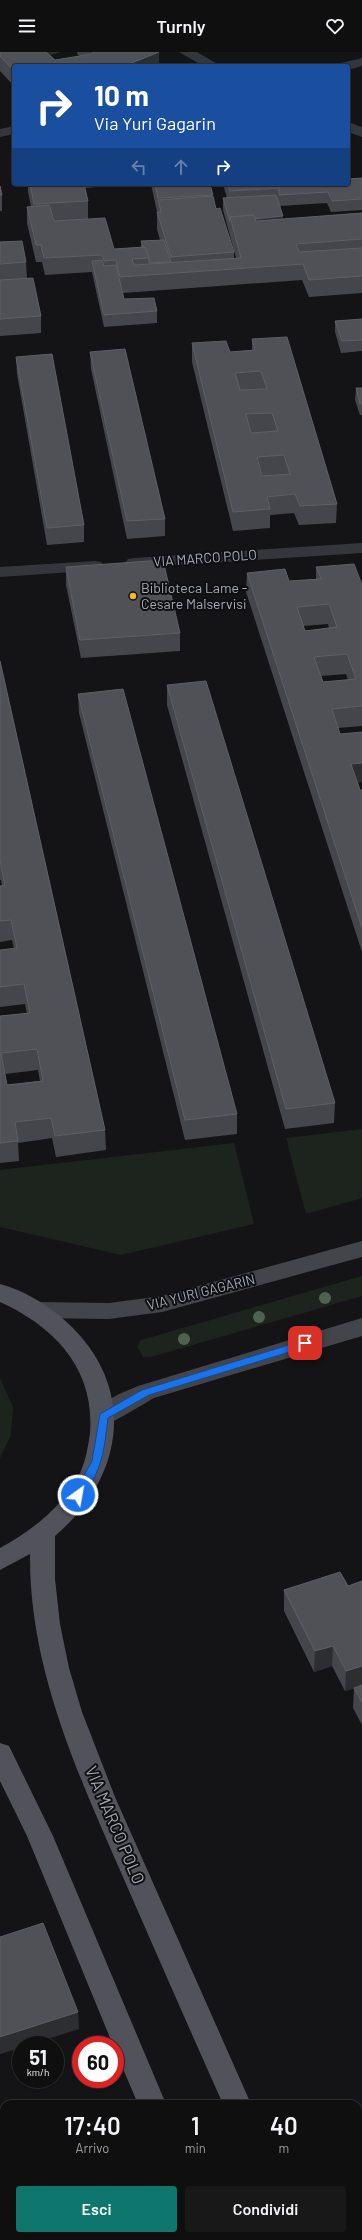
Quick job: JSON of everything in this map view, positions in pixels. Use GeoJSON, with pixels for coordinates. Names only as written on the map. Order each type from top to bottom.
{"type":"FeatureCollection","features":[{"type":"Feature","properties":{"kind":"main road","name":"VIA YURI GAGARIN"},"geometry":{"type":"LineString","coordinates":[[36,1310],[109,1310],[155,1305],[197,1295],[362,1249]]}},
{"type":"Feature","properties":{"kind":"main road"},"geometry":{"type":"LineString","coordinates":[[0,1292],[36,1310],[66,1334],[83,1355],[97,1384],[104,1416],[97,1461],[86,1484],[70,1506],[43,1533],[0,1560]]}},
{"type":"Feature","properties":{"kind":"main road"},"geometry":{"type":"LineString","coordinates":[[104,1416],[146,1392],[362,1327]]}},
{"type":"Feature","properties":{"kind":"main road","name":"VIA MARCO POLO"},"geometry":{"type":"LineString","coordinates":[[43,1533],[42,1594],[55,1665],[70,1718],[106,1807],[235,2100]]}},
{"type":"Feature","properties":{"kind":"main road"},"geometry":{"type":"LineString","coordinates":[[0,1754],[40,1836],[150,2100]]}},
{"type":"Feature","properties":{"kind":"street"},"geometry":{"type":"LineString","coordinates":[[186,52],[210,64]]}},
{"type":"Feature","properties":{"kind":"street"},"geometry":{"type":"LineString","coordinates":[[350,65],[362,62]]}},
{"type":"Feature","properties":{"kind":"street"},"geometry":{"type":"LineString","coordinates":[[350,127],[362,133]]}},
{"type":"Feature","properties":{"kind":"street"},"geometry":{"type":"LineString","coordinates":[[0,133],[12,130]]}},
{"type":"Feature","properties":{"kind":"street","name":"VIA MARCO POLO"},"geometry":{"type":"LineString","coordinates":[[0,572],[362,548]]}},
{"type":"Feature","properties":{"kind":"shaded area"},"geometry":{"type":"Polygon","coordinates":[[[362,1129],[362,1198],[306,1214],[286,1138],[362,1129]]]}},
{"type":"Feature","properties":{"kind":"shaded area"},"geometry":{"type":"Polygon","coordinates":[[[234,1143],[254,1224],[121,1255],[0,1227],[0,1170],[234,1143]]]}},
{"type":"Feature","properties":{"kind":"shaded area"},"geometry":{"type":"Polygon","coordinates":[[[362,1276],[362,1296],[151,1357],[143,1357],[137,1346],[141,1340],[362,1276]]]}},
{"type":"Feature","properties":{"kind":"shaded area"},"geometry":{"type":"Polygon","coordinates":[[[0,1378],[13,1407],[11,1435],[0,1458],[0,1378]]]}},
{"type":"Feature","properties":{"kind":"building"},"geometry":{"type":"Polygon","coordinates":[[[0,52],[46,52],[55,60],[92,54],[94,52],[159,52],[129,64],[12,64],[12,69],[0,56],[0,52]]]}},
{"type":"Feature","properties":{"kind":"building"},"geometry":{"type":"Polygon","coordinates":[[[362,178],[362,199],[332,201],[328,192],[279,195],[278,186],[350,186],[350,179],[362,178]]]}},
{"type":"Feature","properties":{"kind":"building"},"geometry":{"type":"Polygon","coordinates":[[[30,186],[84,186],[88,201],[34,204],[30,186]]]}},
{"type":"Feature","properties":{"kind":"building"},"geometry":{"type":"Polygon","coordinates":[[[155,186],[211,186],[213,195],[158,198],[155,186]]]}},
{"type":"Feature","properties":{"kind":"building"},"geometry":{"type":"Polygon","coordinates":[[[229,186],[278,186],[279,188],[230,191],[229,186]]]}},
{"type":"Feature","properties":{"kind":"building"},"geometry":{"type":"Polygon","coordinates":[[[276,195],[283,216],[255,219],[254,215],[230,217],[230,222],[223,198],[276,195]]]}},
{"type":"Feature","properties":{"kind":"building"},"geometry":{"type":"Polygon","coordinates":[[[213,196],[216,209],[220,208],[234,252],[171,257],[157,212],[161,212],[158,200],[213,196]]]}},
{"type":"Feature","properties":{"kind":"building"},"geometry":{"type":"Polygon","coordinates":[[[49,205],[54,221],[105,218],[114,249],[145,247],[149,258],[132,259],[134,265],[241,258],[230,217],[254,215],[256,221],[362,213],[362,239],[296,244],[299,252],[362,248],[362,276],[309,280],[303,264],[120,277],[116,260],[104,261],[102,255],[44,258],[41,245],[36,245],[27,207],[49,205]]]}},
{"type":"Feature","properties":{"kind":"building"},"geometry":{"type":"Polygon","coordinates":[[[164,240],[171,262],[149,263],[149,258],[145,247],[143,247],[141,241],[164,240]]]}},
{"type":"Feature","properties":{"kind":"building"},"geometry":{"type":"Polygon","coordinates":[[[22,241],[26,262],[0,264],[0,242],[22,241]]]}},
{"type":"Feature","properties":{"kind":"building"},"geometry":{"type":"Polygon","coordinates":[[[102,260],[104,266],[116,265],[124,299],[154,298],[157,311],[104,315],[92,261],[102,260]]]}},
{"type":"Feature","properties":{"kind":"building"},"geometry":{"type":"Polygon","coordinates":[[[33,278],[41,316],[0,319],[0,280],[33,278]]]}},
{"type":"Feature","properties":{"kind":"building"},"geometry":{"type":"Polygon","coordinates":[[[362,319],[362,340],[342,341],[335,321],[362,319]]]}},
{"type":"Feature","properties":{"kind":"building"},"geometry":{"type":"Polygon","coordinates":[[[287,337],[337,504],[300,506],[295,494],[267,497],[270,509],[233,512],[192,343],[226,341],[230,352],[255,350],[252,339],[287,337]],[[261,371],[235,373],[240,390],[267,389],[261,371]],[[272,413],[246,414],[251,433],[278,431],[272,413]],[[284,455],[257,457],[262,476],[290,474],[284,455]]]}},
{"type":"Feature","properties":{"kind":"building"},"geometry":{"type":"Polygon","coordinates":[[[125,349],[165,519],[127,521],[90,352],[125,349]]]}},
{"type":"Feature","properties":{"kind":"building"},"geometry":{"type":"Polygon","coordinates":[[[52,354],[84,525],[47,528],[16,357],[52,354]]]}},
{"type":"Feature","properties":{"kind":"building"},"geometry":{"type":"Polygon","coordinates":[[[356,388],[362,388],[362,403],[360,404],[356,388]]]}},
{"type":"Feature","properties":{"kind":"building"},"geometry":{"type":"Polygon","coordinates":[[[163,560],[180,633],[80,640],[66,567],[163,560]]]}},
{"type":"Feature","properties":{"kind":"building"},"geometry":{"type":"Polygon","coordinates":[[[354,564],[362,585],[362,706],[332,709],[340,734],[362,732],[362,763],[351,764],[360,790],[362,790],[362,928],[247,573],[285,569],[289,581],[321,579],[316,567],[354,564]],[[329,604],[297,607],[305,631],[337,627],[329,604]],[[347,654],[314,657],[323,682],[356,679],[347,654]]]}},
{"type":"Feature","properties":{"kind":"building"},"geometry":{"type":"Polygon","coordinates":[[[0,661],[105,1130],[55,1136],[51,1118],[15,1122],[18,1141],[0,1143],[0,1016],[30,1013],[24,984],[0,987],[0,950],[17,948],[11,920],[0,921],[0,886],[5,885],[0,861],[0,661]],[[37,1049],[1,1053],[7,1085],[43,1081],[37,1049]]]}},
{"type":"Feature","properties":{"kind":"building"},"geometry":{"type":"Polygon","coordinates":[[[206,681],[335,1103],[286,1109],[167,685],[206,681]]]}},
{"type":"Feature","properties":{"kind":"building"},"geometry":{"type":"Polygon","coordinates":[[[123,689],[237,1114],[185,1120],[78,694],[123,689]]]}},
{"type":"Feature","properties":{"kind":"building"},"geometry":{"type":"Polygon","coordinates":[[[340,1572],[348,1586],[362,1581],[362,1666],[346,1671],[333,1646],[315,1651],[284,1590],[340,1572]]]}},
{"type":"Feature","properties":{"kind":"building"},"geometry":{"type":"Polygon","coordinates":[[[362,1685],[362,1702],[354,1688],[362,1685]]]}},
{"type":"Feature","properties":{"kind":"building"},"geometry":{"type":"Polygon","coordinates":[[[43,1923],[78,2012],[0,2037],[0,1937],[43,1923]]]}},
{"type":"Feature","properties":{"kind":"place","name":"Biblioteca Lame - Cesare Malservisi"},"geometry":{"type":"Point","coordinates":[133,596]}},
{"type":"Feature","properties":{"kind":"route"},"geometry":{"type":"LineString","coordinates":[[78,1495],[86,1484],[97,1461],[104,1416],[120,1405],[146,1392],[305,1343]]}}]}
